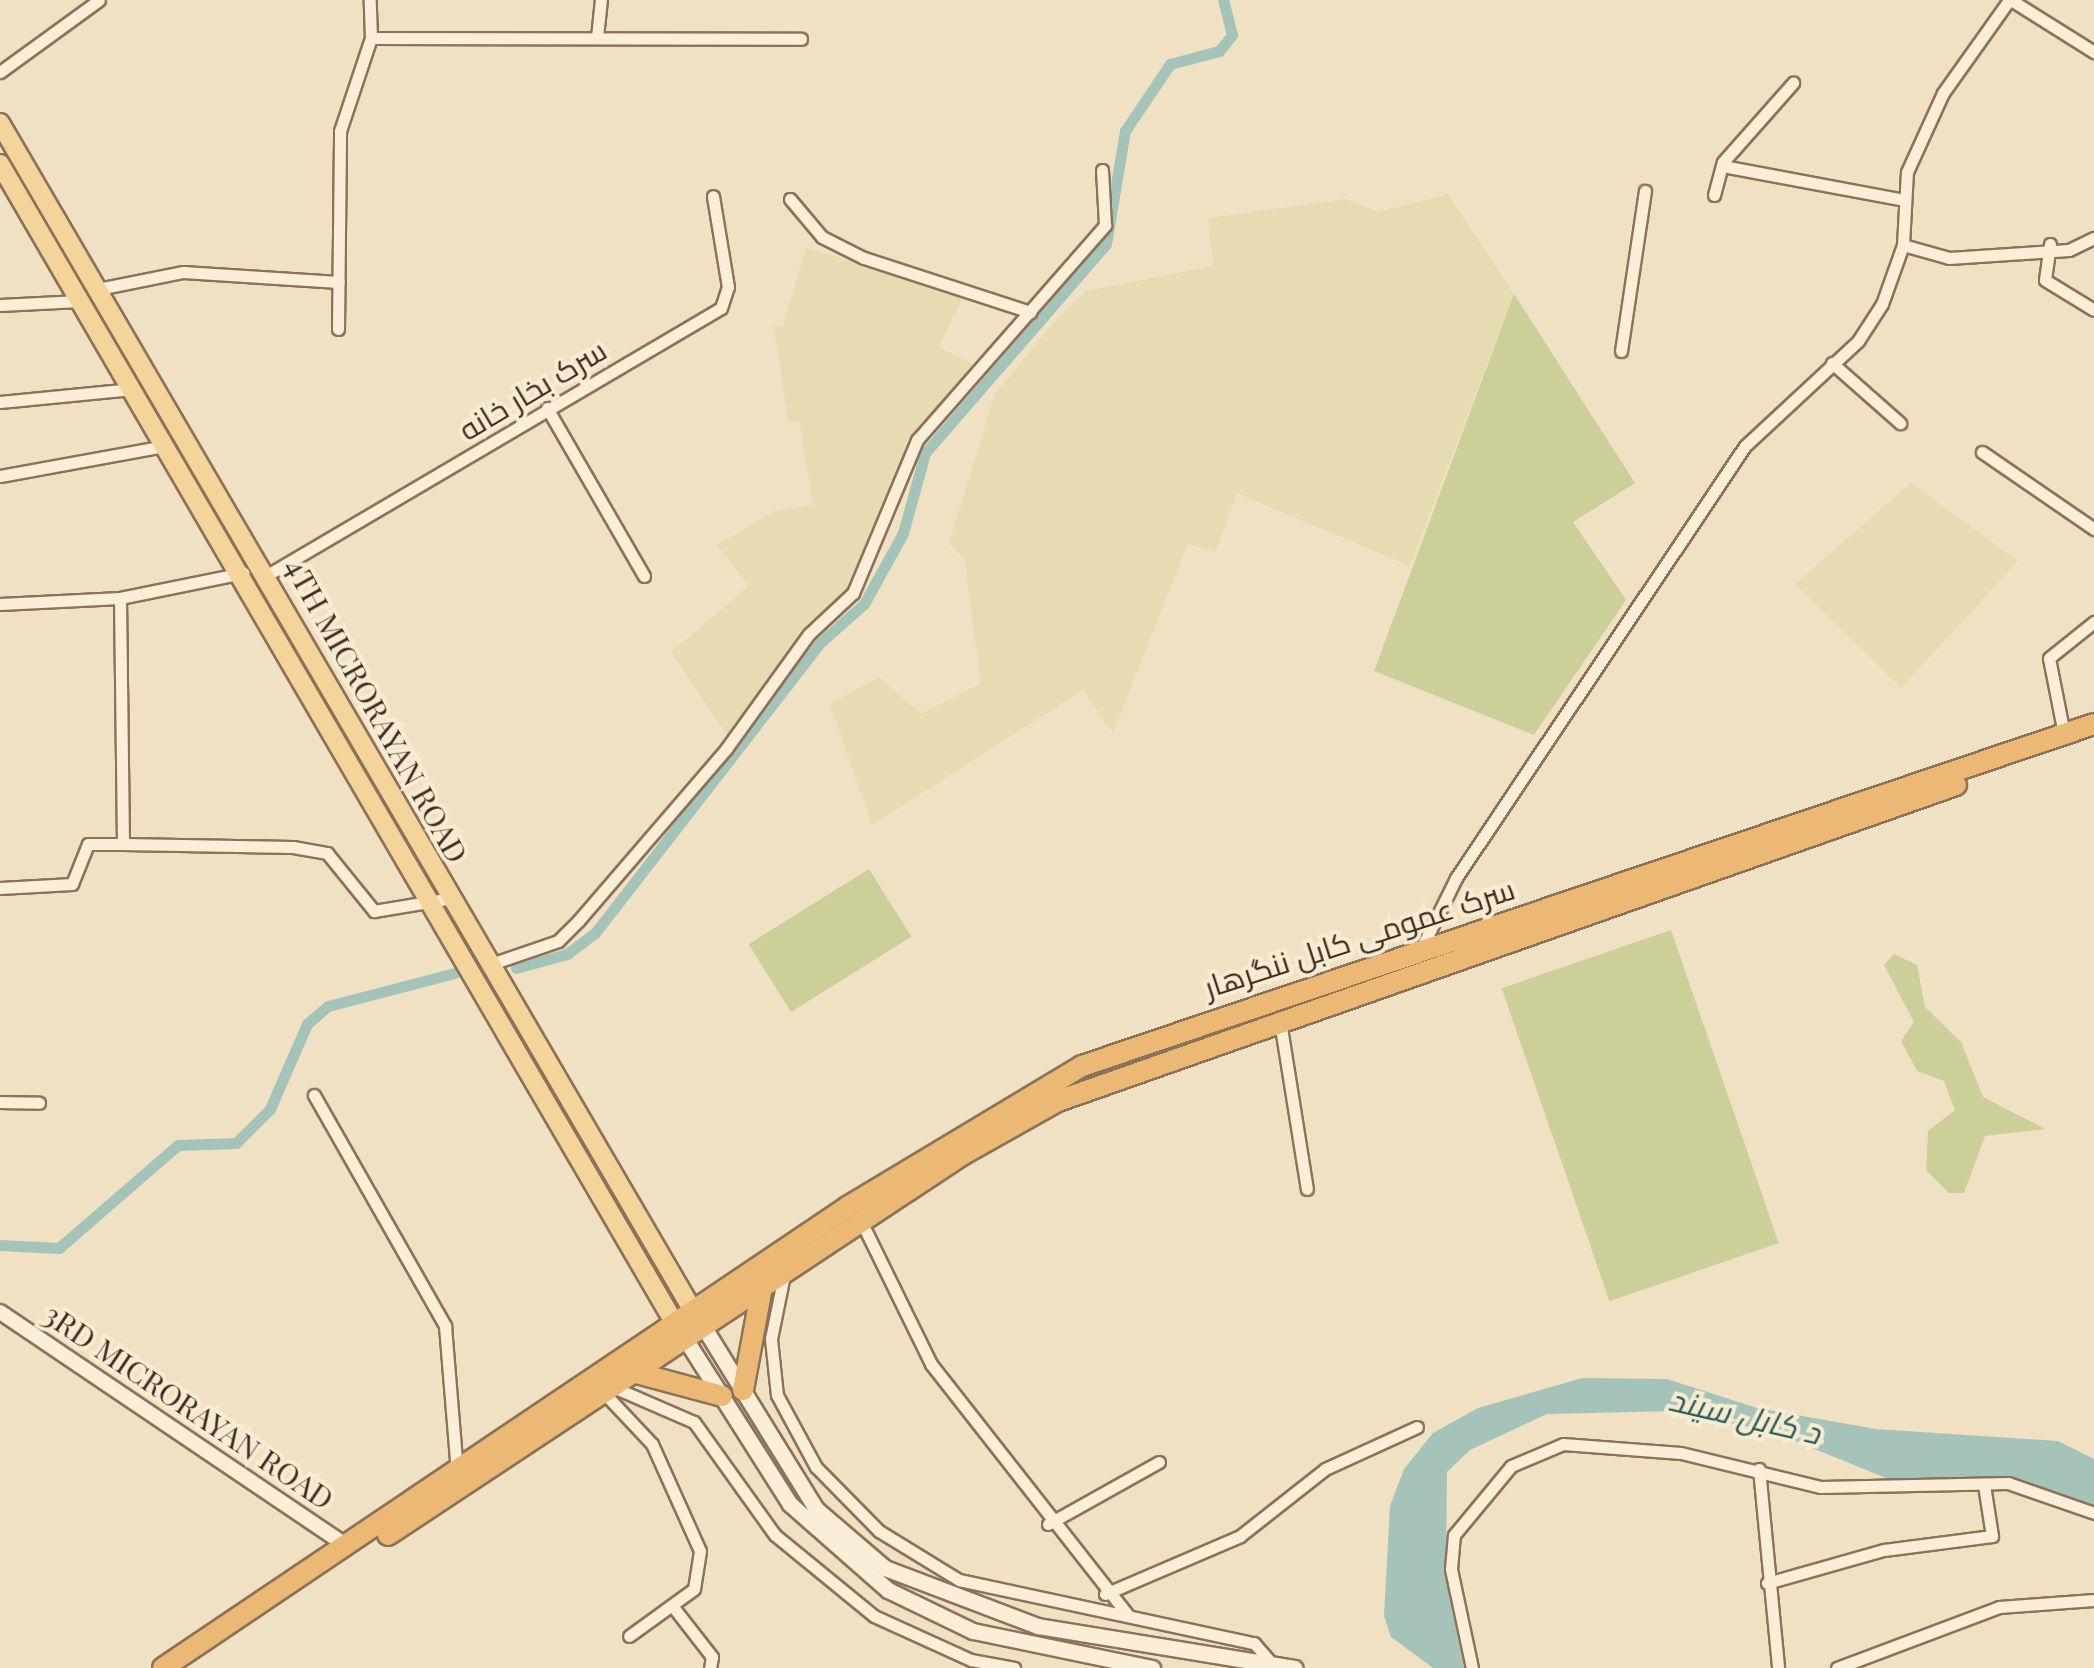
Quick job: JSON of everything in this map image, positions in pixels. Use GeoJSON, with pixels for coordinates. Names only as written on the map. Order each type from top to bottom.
{"type":"FeatureCollection","features":[{"type":"Feature","properties":{"kind":"highway","name":"سرک عمومی کابل ننگرهار"},"geometry":{"type":"LineString","coordinates":[[688,1324],[1082,1066],[1419,958],[2094,724]]}},
{"type":"Feature","properties":{"kind":"highway","name":"سرک عمومی کابل ننگرهار"},"geometry":{"type":"LineString","coordinates":[[1419,958],[1487,944],[2094,738]]}},
{"type":"Feature","properties":{"kind":"highway"},"geometry":{"type":"LineString","coordinates":[[163,1668],[688,1324],[762,1287],[1058,1101],[1280,1016],[1398,978],[1419,958]]}},
{"type":"Feature","properties":{"kind":"highway"},"geometry":{"type":"LineString","coordinates":[[743,1390],[762,1287]]}},
{"type":"Feature","properties":{"kind":"highway"},"geometry":{"type":"LineString","coordinates":[[186,1668],[608,1390],[688,1324]]}},
{"type":"Feature","properties":{"kind":"highway"},"geometry":{"type":"LineString","coordinates":[[633,1372],[722,1396]]}},
{"type":"Feature","properties":{"kind":"main road","name":"4TH MICRORAYAN ROAD"},"geometry":{"type":"LineString","coordinates":[[0,123],[269,574],[492,964],[688,1324]]}},
{"type":"Feature","properties":{"kind":"main road","name":"4TH MICRORAYAN ROAD"},"geometry":{"type":"LineString","coordinates":[[0,164],[8,194],[83,307],[244,572],[433,906],[688,1324]]}},
{"type":"Feature","properties":{"kind":"main road"},"geometry":{"type":"LineString","coordinates":[[83,307],[102,295]]}},
{"type":"Feature","properties":{"kind":"main road"},"geometry":{"type":"LineString","coordinates":[[688,1324],[743,1390],[816,1509],[885,1568],[1038,1626],[1295,1668]]}},
{"type":"Feature","properties":{"kind":"main road"},"geometry":{"type":"LineString","coordinates":[[688,1324],[722,1396],[790,1504],[888,1590],[973,1631],[1152,1668]]}},
{"type":"Feature","properties":{"kind":"street"},"geometry":{"type":"LineString","coordinates":[[0,72],[99,0]]}},
{"type":"Feature","properties":{"kind":"street"},"geometry":{"type":"LineString","coordinates":[[338,329],[340,131],[370,38],[370,0]]}},
{"type":"Feature","properties":{"kind":"street"},"geometry":{"type":"LineString","coordinates":[[597,38],[601,0]]}},
{"type":"Feature","properties":{"kind":"street"},"geometry":{"type":"LineString","coordinates":[[1419,958],[1682,534],[1767,418],[1832,363],[1882,304],[1903,245],[1904,200],[1943,93],[2010,0],[2094,52]]}},
{"type":"Feature","properties":{"kind":"street"},"geometry":{"type":"LineString","coordinates":[[370,38],[801,39]]}},
{"type":"Feature","properties":{"kind":"street"},"geometry":{"type":"LineString","coordinates":[[1714,195],[1728,167],[1793,83]]}},
{"type":"Feature","properties":{"kind":"street"},"geometry":{"type":"LineString","coordinates":[[1728,167],[1904,200]]}},
{"type":"Feature","properties":{"kind":"street"},"geometry":{"type":"LineString","coordinates":[[492,964],[558,941],[726,749],[809,634],[852,594],[916,440],[1105,225],[1102,170]]}},
{"type":"Feature","properties":{"kind":"street"},"geometry":{"type":"LineString","coordinates":[[1621,352],[1646,191]]}},
{"type":"Feature","properties":{"kind":"street","name":"سرک بخار خانه"},"geometry":{"type":"LineString","coordinates":[[269,574],[726,304],[712,196]]}},
{"type":"Feature","properties":{"kind":"street"},"geometry":{"type":"LineString","coordinates":[[790,199],[822,237],[864,258],[1030,312]]}},
{"type":"Feature","properties":{"kind":"street"},"geometry":{"type":"LineString","coordinates":[[1903,245],[1949,258],[2050,244],[2069,250],[2093,240]]}},
{"type":"Feature","properties":{"kind":"street"},"geometry":{"type":"LineString","coordinates":[[2050,244],[2045,280],[2094,310]]}},
{"type":"Feature","properties":{"kind":"street"},"geometry":{"type":"LineString","coordinates":[[102,295],[183,272],[339,282]]}},
{"type":"Feature","properties":{"kind":"street"},"geometry":{"type":"LineString","coordinates":[[0,305],[83,307]]}},
{"type":"Feature","properties":{"kind":"street"},"geometry":{"type":"LineString","coordinates":[[1832,363],[1900,424]]}},
{"type":"Feature","properties":{"kind":"street"},"geometry":{"type":"LineString","coordinates":[[0,402],[132,389]]}},
{"type":"Feature","properties":{"kind":"street"},"geometry":{"type":"LineString","coordinates":[[547,408],[644,576]]}},
{"type":"Feature","properties":{"kind":"street"},"geometry":{"type":"LineString","coordinates":[[0,476],[165,446]]}},
{"type":"Feature","properties":{"kind":"street"},"geometry":{"type":"LineString","coordinates":[[1982,452],[2094,529]]}},
{"type":"Feature","properties":{"kind":"street"},"geometry":{"type":"LineString","coordinates":[[0,604],[120,598],[244,572]]}},
{"type":"Feature","properties":{"kind":"street"},"geometry":{"type":"LineString","coordinates":[[120,598],[124,844]]}},
{"type":"Feature","properties":{"kind":"street"},"geometry":{"type":"LineString","coordinates":[[2064,734],[2049,658],[2094,622]]}},
{"type":"Feature","properties":{"kind":"street"},"geometry":{"type":"LineString","coordinates":[[0,888],[72,884],[88,844],[124,844],[327,852],[374,910],[433,906],[452,898]]}},
{"type":"Feature","properties":{"kind":"street"},"geometry":{"type":"LineString","coordinates":[[1280,1016],[1307,1189]]}},
{"type":"Feature","properties":{"kind":"street"},"geometry":{"type":"LineString","coordinates":[[314,1094],[445,1326],[457,1473]]}},
{"type":"Feature","properties":{"kind":"street"},"geometry":{"type":"LineString","coordinates":[[0,1102],[39,1103]]}},
{"type":"Feature","properties":{"kind":"street"},"geometry":{"type":"LineString","coordinates":[[862,1223],[932,1364],[1048,1524],[1105,1594],[1134,1618]]}},
{"type":"Feature","properties":{"kind":"street"},"geometry":{"type":"LineString","coordinates":[[784,1273],[771,1339],[776,1394],[845,1500],[959,1580],[1254,1643],[1276,1666]]}},
{"type":"Feature","properties":{"kind":"street","name":"3RD MICRORAYAN ROAD"},"geometry":{"type":"LineString","coordinates":[[0,1312],[346,1545]]}},
{"type":"Feature","properties":{"kind":"street"},"geometry":{"type":"LineString","coordinates":[[608,1390],[652,1444],[700,1552],[702,1576],[674,1608],[629,1636]]}},
{"type":"Feature","properties":{"kind":"street"},"geometry":{"type":"LineString","coordinates":[[608,1390],[694,1422],[785,1546],[874,1616],[972,1660],[1014,1668]]}},
{"type":"Feature","properties":{"kind":"street"},"geometry":{"type":"LineString","coordinates":[[1105,1594],[1240,1536],[1325,1470],[1416,1427]]}},
{"type":"Feature","properties":{"kind":"street"},"geometry":{"type":"LineString","coordinates":[[1472,1668],[1451,1569],[1454,1535],[1523,1458],[1587,1442],[1760,1468],[1850,1489],[1984,1485],[2066,1497],[2094,1513]]}},
{"type":"Feature","properties":{"kind":"street"},"geometry":{"type":"LineString","coordinates":[[1048,1524],[1160,1462]]}},
{"type":"Feature","properties":{"kind":"street"},"geometry":{"type":"LineString","coordinates":[[1760,1468],[1767,1583],[1778,1668]]}},
{"type":"Feature","properties":{"kind":"street"},"geometry":{"type":"LineString","coordinates":[[1767,1583],[1884,1550],[1992,1536],[1984,1485]]}},
{"type":"Feature","properties":{"kind":"street"},"geometry":{"type":"LineString","coordinates":[[1837,1668],[1998,1607],[2094,1600]]}},
{"type":"Feature","properties":{"kind":"street"},"geometry":{"type":"LineString","coordinates":[[674,1608],[712,1657],[710,1668]]}},
{"type":"Feature","properties":{"kind":"shaded area"},"geometry":{"type":"Polygon","coordinates":[[[1448,194],[1514,294],[1410,566],[1237,493],[1215,553],[1188,543],[1113,733],[1083,690],[872,825],[830,704],[879,677],[921,714],[981,683],[964,559],[949,543],[995,394],[1052,325],[1086,291],[1213,266],[1208,218],[1346,199],[1378,212],[1448,194]]]}},
{"type":"Feature","properties":{"kind":"shaded area"},"geometry":{"type":"Polygon","coordinates":[[[806,248],[965,293],[939,347],[980,368],[913,434],[892,502],[848,589],[802,629],[728,737],[671,652],[749,586],[717,545],[775,511],[813,505],[799,421],[788,422],[774,327],[783,326],[806,248]]]}},
{"type":"Feature","properties":{"kind":"shaded area"},"geometry":{"type":"Polygon","coordinates":[[[1911,483],[2018,561],[1901,688],[1795,584],[1911,483]]]}},
{"type":"Feature","properties":{"kind":"green space"},"geometry":{"type":"Polygon","coordinates":[[[1514,294],[1635,483],[1573,522],[1626,600],[1534,735],[1374,671],[1514,294]]]}},
{"type":"Feature","properties":{"kind":"green space"},"geometry":{"type":"Polygon","coordinates":[[[869,869],[911,937],[791,1012],[749,944],[869,869]]]}},
{"type":"Feature","properties":{"kind":"green space"},"geometry":{"type":"Polygon","coordinates":[[[1671,930],[1779,1243],[1610,1301],[1502,988],[1671,930]]]}},
{"type":"Feature","properties":{"kind":"green space"},"geometry":{"type":"Polygon","coordinates":[[[1894,954],[1917,965],[1925,1007],[1961,1042],[1983,1097],[2045,1129],[1985,1136],[1964,1193],[1949,1193],[1926,1170],[1928,1131],[1955,1110],[1944,1081],[1917,1071],[1901,1041],[1914,1022],[1884,965],[1894,954]]]}},
{"type":"Feature","properties":{"kind":"water","name":"د کابل سيند"},"geometry":{"type":"Polygon","coordinates":[[[1582,1378],[1667,1379],[1757,1408],[1876,1429],[2058,1441],[2094,1459],[2094,1507],[2018,1479],[1898,1483],[1773,1432],[1676,1411],[1547,1414],[1470,1450],[1447,1472],[1446,1579],[1464,1668],[1433,1668],[1391,1637],[1384,1616],[1390,1506],[1404,1469],[1433,1433],[1478,1408],[1582,1378]]]}},
{"type":"Feature","properties":{"kind":"waterway"},"geometry":{"type":"LineString","coordinates":[[516,968],[567,954],[595,933],[821,642],[864,604],[903,533],[925,453],[1106,244],[1125,131],[1170,64],[1219,51],[1232,35],[1223,0]]}},
{"type":"Feature","properties":{"kind":"waterway"},"geometry":{"type":"LineString","coordinates":[[0,1245],[59,1248],[178,1145],[236,1143],[270,1109],[307,1024],[328,1006],[455,973]]}}]}
